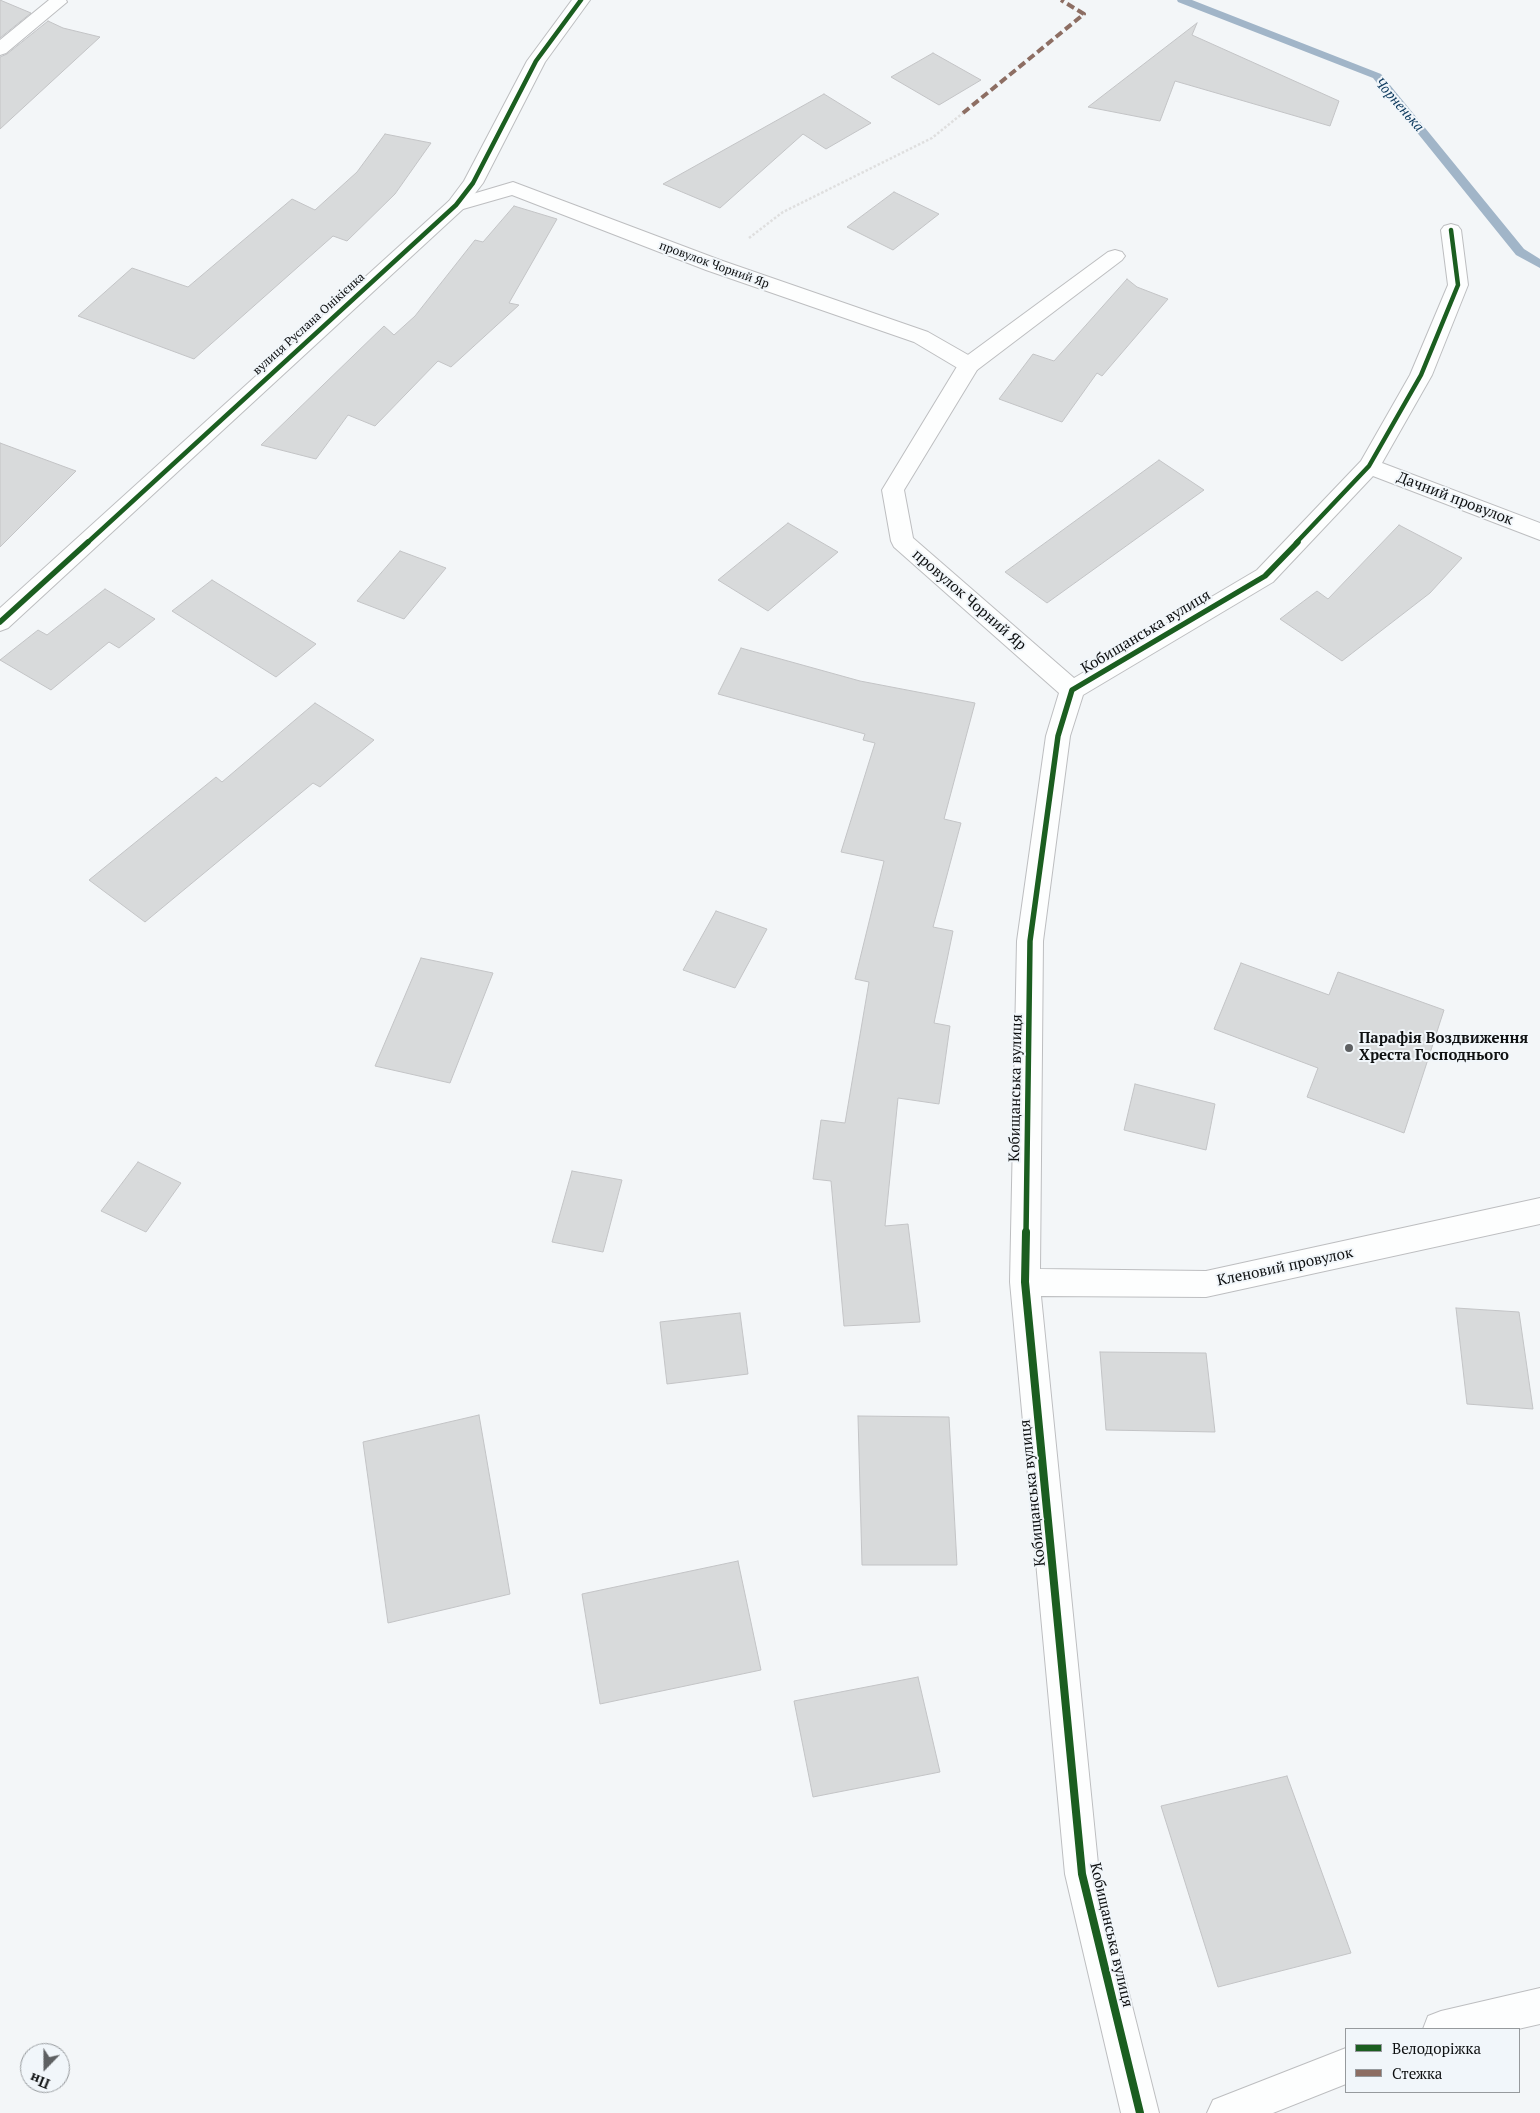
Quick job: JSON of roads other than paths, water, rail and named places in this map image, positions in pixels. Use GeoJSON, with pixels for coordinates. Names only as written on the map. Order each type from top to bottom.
{"type":"FeatureCollection","features":[{"type":"Feature","properties":{"kind":"street","name":"вулиця Руслана Онікієнка"},"geometry":{"type":"LineString","coordinates":[[0,622],[456,205],[474,183],[536,62],[582,0]]}},
{"type":"Feature","properties":{"kind":"street"},"geometry":{"type":"LineString","coordinates":[[0,49],[58,2]]}},
{"type":"Feature","properties":{"kind":"street","name":"провулок Чорний Яр"},"geometry":{"type":"LineString","coordinates":[[456,205],[513,188],[713,265],[921,337],[969,365]]}},
{"type":"Feature","properties":{"kind":"street","name":"Кобищанська вулиця"},"geometry":{"type":"LineString","coordinates":[[1140,2113],[1082,1874],[1025,1282],[1030,941],[1058,736],[1072,690],[1265,576],[1370,466],[1421,375],[1458,284],[1451,230]]}},
{"type":"Feature","properties":{"kind":"street","name":"провулок Чорний Яр"},"geometry":{"type":"LineString","coordinates":[[1072,690],[902,541],[893,490],[969,365],[1115,256]]}},
{"type":"Feature","properties":{"kind":"street","name":"Дачний провулок"},"geometry":{"type":"LineString","coordinates":[[1370,466],[1540,532]]}},
{"type":"Feature","properties":{"kind":"street","name":"Кленовий провулок"},"geometry":{"type":"LineString","coordinates":[[1025,1282],[1206,1284],[1540,1211]]}},
{"type":"Feature","properties":{"kind":"street"},"geometry":{"type":"LineString","coordinates":[[1445,2028],[1540,2006]]}},
{"type":"Feature","properties":{"kind":"street"},"geometry":{"type":"LineString","coordinates":[[1226,2113],[1345,2066]]}},
{"type":"Feature","properties":{"kind":"waterway","name":"Чорненька"},"geometry":{"type":"LineString","coordinates":[[1182,0],[1377,76],[1520,252],[1540,264]]}},
{"type":"Feature","properties":{"kind":"place","name":"Парафія Воздвиження Хреста Господнього"},"geometry":{"type":"Point","coordinates":[1349,1048]}}]}
